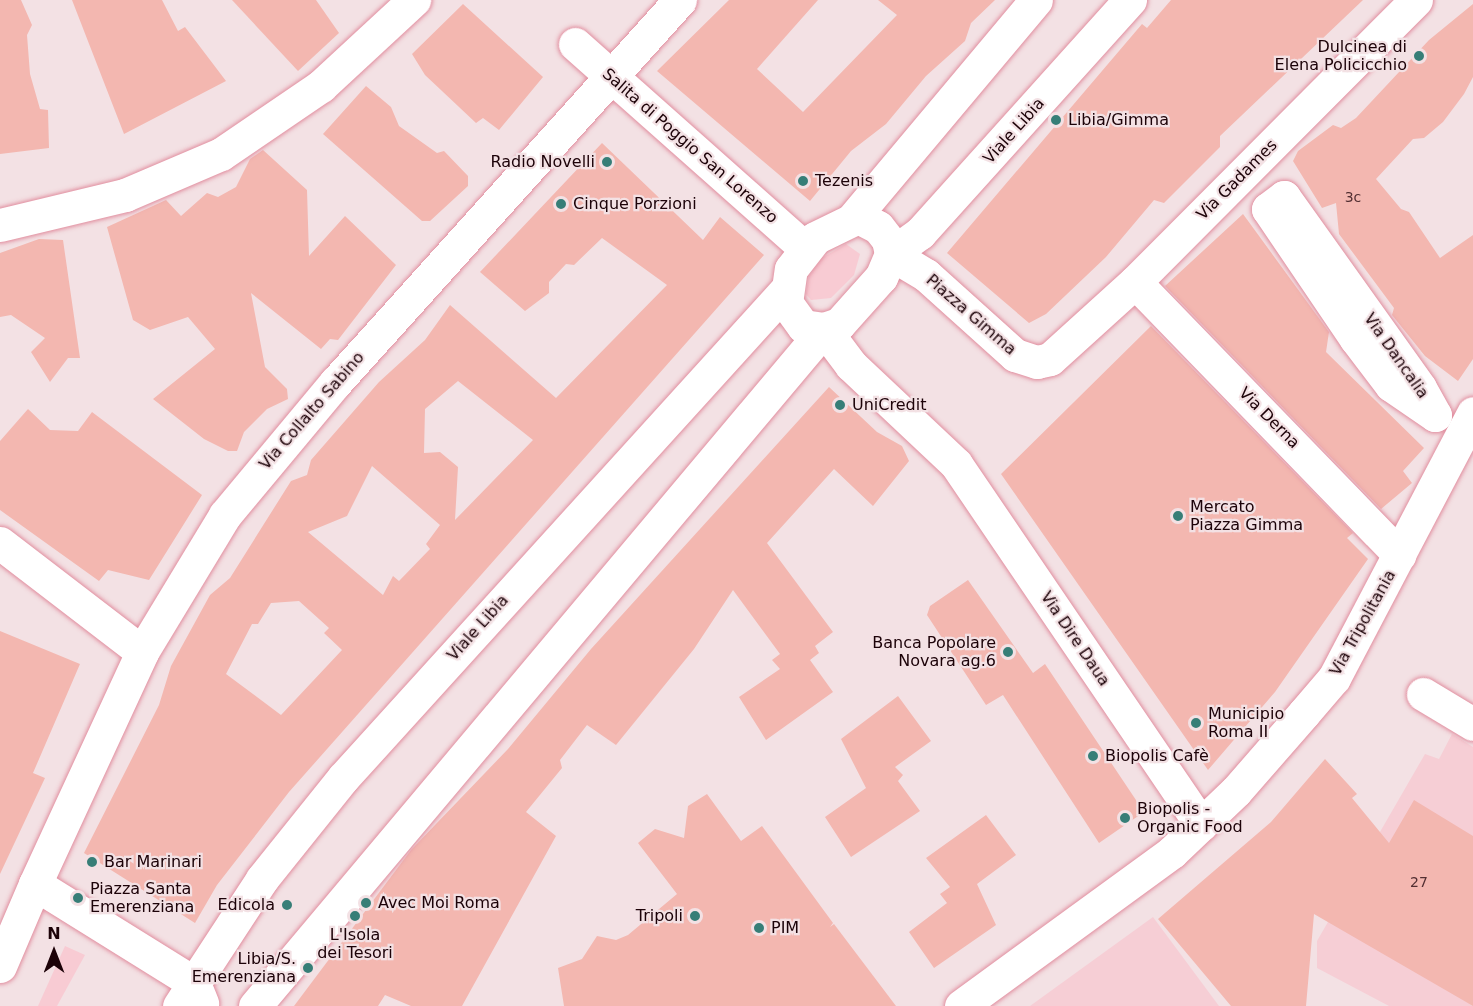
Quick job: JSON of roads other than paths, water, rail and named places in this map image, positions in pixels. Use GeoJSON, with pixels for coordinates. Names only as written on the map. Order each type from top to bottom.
{"type":"FeatureCollection","features":[{"type":"Feature","properties":{"kind":"street"},"geometry":{"type":"LineString","coordinates":[[0,225],[125,195],[221,154],[301,102],[414,0]]}},
{"type":"Feature","properties":{"kind":"street","name":"Via Collalto Sabino"},"geometry":{"type":"LineString","coordinates":[[35,884],[142,652],[249,484],[680,0]]}},
{"type":"Feature","properties":{"kind":"street"},"geometry":{"type":"LineString","coordinates":[[824,329],[793,317],[784,291],[805,248],[854,218],[1036,0]]}},
{"type":"Feature","properties":{"kind":"street","name":"Viale Libia"},"geometry":{"type":"LineString","coordinates":[[891,254],[920,233],[1130,0]]}},
{"type":"Feature","properties":{"kind":"street","name":"Via Gadames"},"geometry":{"type":"LineString","coordinates":[[1054,357],[1135,282],[1416,0]]}},
{"type":"Feature","properties":{"kind":"street","name":"Salita di Poggio San Lorenzo"},"geometry":{"type":"LineString","coordinates":[[575,45],[805,248]]}},
{"type":"Feature","properties":{"kind":"street","name":"Via Dancalia"},"geometry":{"type":"LineString","coordinates":[[1246,170],[1276,203],[1435,415],[1391,385],[1276,203]]}},
{"type":"Feature","properties":{"kind":"street"},"geometry":{"type":"LineString","coordinates":[[255,1006],[824,329],[839,324],[862,301],[891,254],[878,227],[854,218]]}},
{"type":"Feature","properties":{"kind":"street","name":"Piazza Gimma"},"geometry":{"type":"LineString","coordinates":[[891,254],[926,275],[1015,355],[1037,362],[1054,357]]}},
{"type":"Feature","properties":{"kind":"street","name":"Via Derna"},"geometry":{"type":"LineString","coordinates":[[1135,282],[1400,555]]}},
{"type":"Feature","properties":{"kind":"street","name":"Viale Libia"},"geometry":{"type":"LineString","coordinates":[[192,998],[262,879],[343,778],[784,291]]}},
{"type":"Feature","properties":{"kind":"street","name":"Via Dire Daua"},"geometry":{"type":"LineString","coordinates":[[824,329],[851,365],[948,454],[1201,825]]}},
{"type":"Feature","properties":{"kind":"street","name":"Via Tripolitania"},"geometry":{"type":"LineString","coordinates":[[961,1006],[1201,825],[1334,678],[1473,413]]}},
{"type":"Feature","properties":{"kind":"street"},"geometry":{"type":"LineString","coordinates":[[0,543],[142,652]]}},
{"type":"Feature","properties":{"kind":"street"},"geometry":{"type":"LineString","coordinates":[[1423,694],[1473,724]]}},
{"type":"Feature","properties":{"kind":"street"},"geometry":{"type":"LineString","coordinates":[[0,966],[35,884],[192,998]]}},
{"type":"Feature","properties":{"kind":"place","name":"Dulcinea di Elena Policicchio"},"geometry":{"type":"Point","coordinates":[1419,56]}},
{"type":"Feature","properties":{"kind":"place","name":"Libia/Gimma"},"geometry":{"type":"Point","coordinates":[1056,120]}},
{"type":"Feature","properties":{"kind":"place","name":"Radio Novelli"},"geometry":{"type":"Point","coordinates":[607,162]}},
{"type":"Feature","properties":{"kind":"place","name":"Tezenis"},"geometry":{"type":"Point","coordinates":[803,181]}},
{"type":"Feature","properties":{"kind":"place","name":"Cinque Porzioni"},"geometry":{"type":"Point","coordinates":[561,204]}},
{"type":"Feature","properties":{"kind":"place","name":"UniCredit"},"geometry":{"type":"Point","coordinates":[840,405]}},
{"type":"Feature","properties":{"kind":"place","name":"Mercato Piazza Gimma"},"geometry":{"type":"Point","coordinates":[1178,516]}},
{"type":"Feature","properties":{"kind":"place","name":"Banca Popolare Novara ag.6"},"geometry":{"type":"Point","coordinates":[1008,652]}},
{"type":"Feature","properties":{"kind":"place","name":"Municipio Roma II"},"geometry":{"type":"Point","coordinates":[1196,723]}},
{"type":"Feature","properties":{"kind":"place","name":"Biopolis Cafè"},"geometry":{"type":"Point","coordinates":[1093,756]}},
{"type":"Feature","properties":{"kind":"place","name":"Biopolis - Organic Food"},"geometry":{"type":"Point","coordinates":[1125,818]}},
{"type":"Feature","properties":{"kind":"place","name":"Bar Marinari"},"geometry":{"type":"Point","coordinates":[92,862]}},
{"type":"Feature","properties":{"kind":"place","name":"Piazza Santa Emerenziana"},"geometry":{"type":"Point","coordinates":[78,898]}},
{"type":"Feature","properties":{"kind":"place","name":"Avec Moi Roma"},"geometry":{"type":"Point","coordinates":[366,903]}},
{"type":"Feature","properties":{"kind":"place","name":"Edicola"},"geometry":{"type":"Point","coordinates":[287,905]}},
{"type":"Feature","properties":{"kind":"place","name":"L'Isola dei Tesori"},"geometry":{"type":"Point","coordinates":[355,916]}},
{"type":"Feature","properties":{"kind":"place","name":"Tripoli"},"geometry":{"type":"Point","coordinates":[695,916]}},
{"type":"Feature","properties":{"kind":"place","name":"PIM"},"geometry":{"type":"Point","coordinates":[759,928]}},
{"type":"Feature","properties":{"kind":"place","name":"Libia/S. Emerenziana"},"geometry":{"type":"Point","coordinates":[308,968]}}]}
